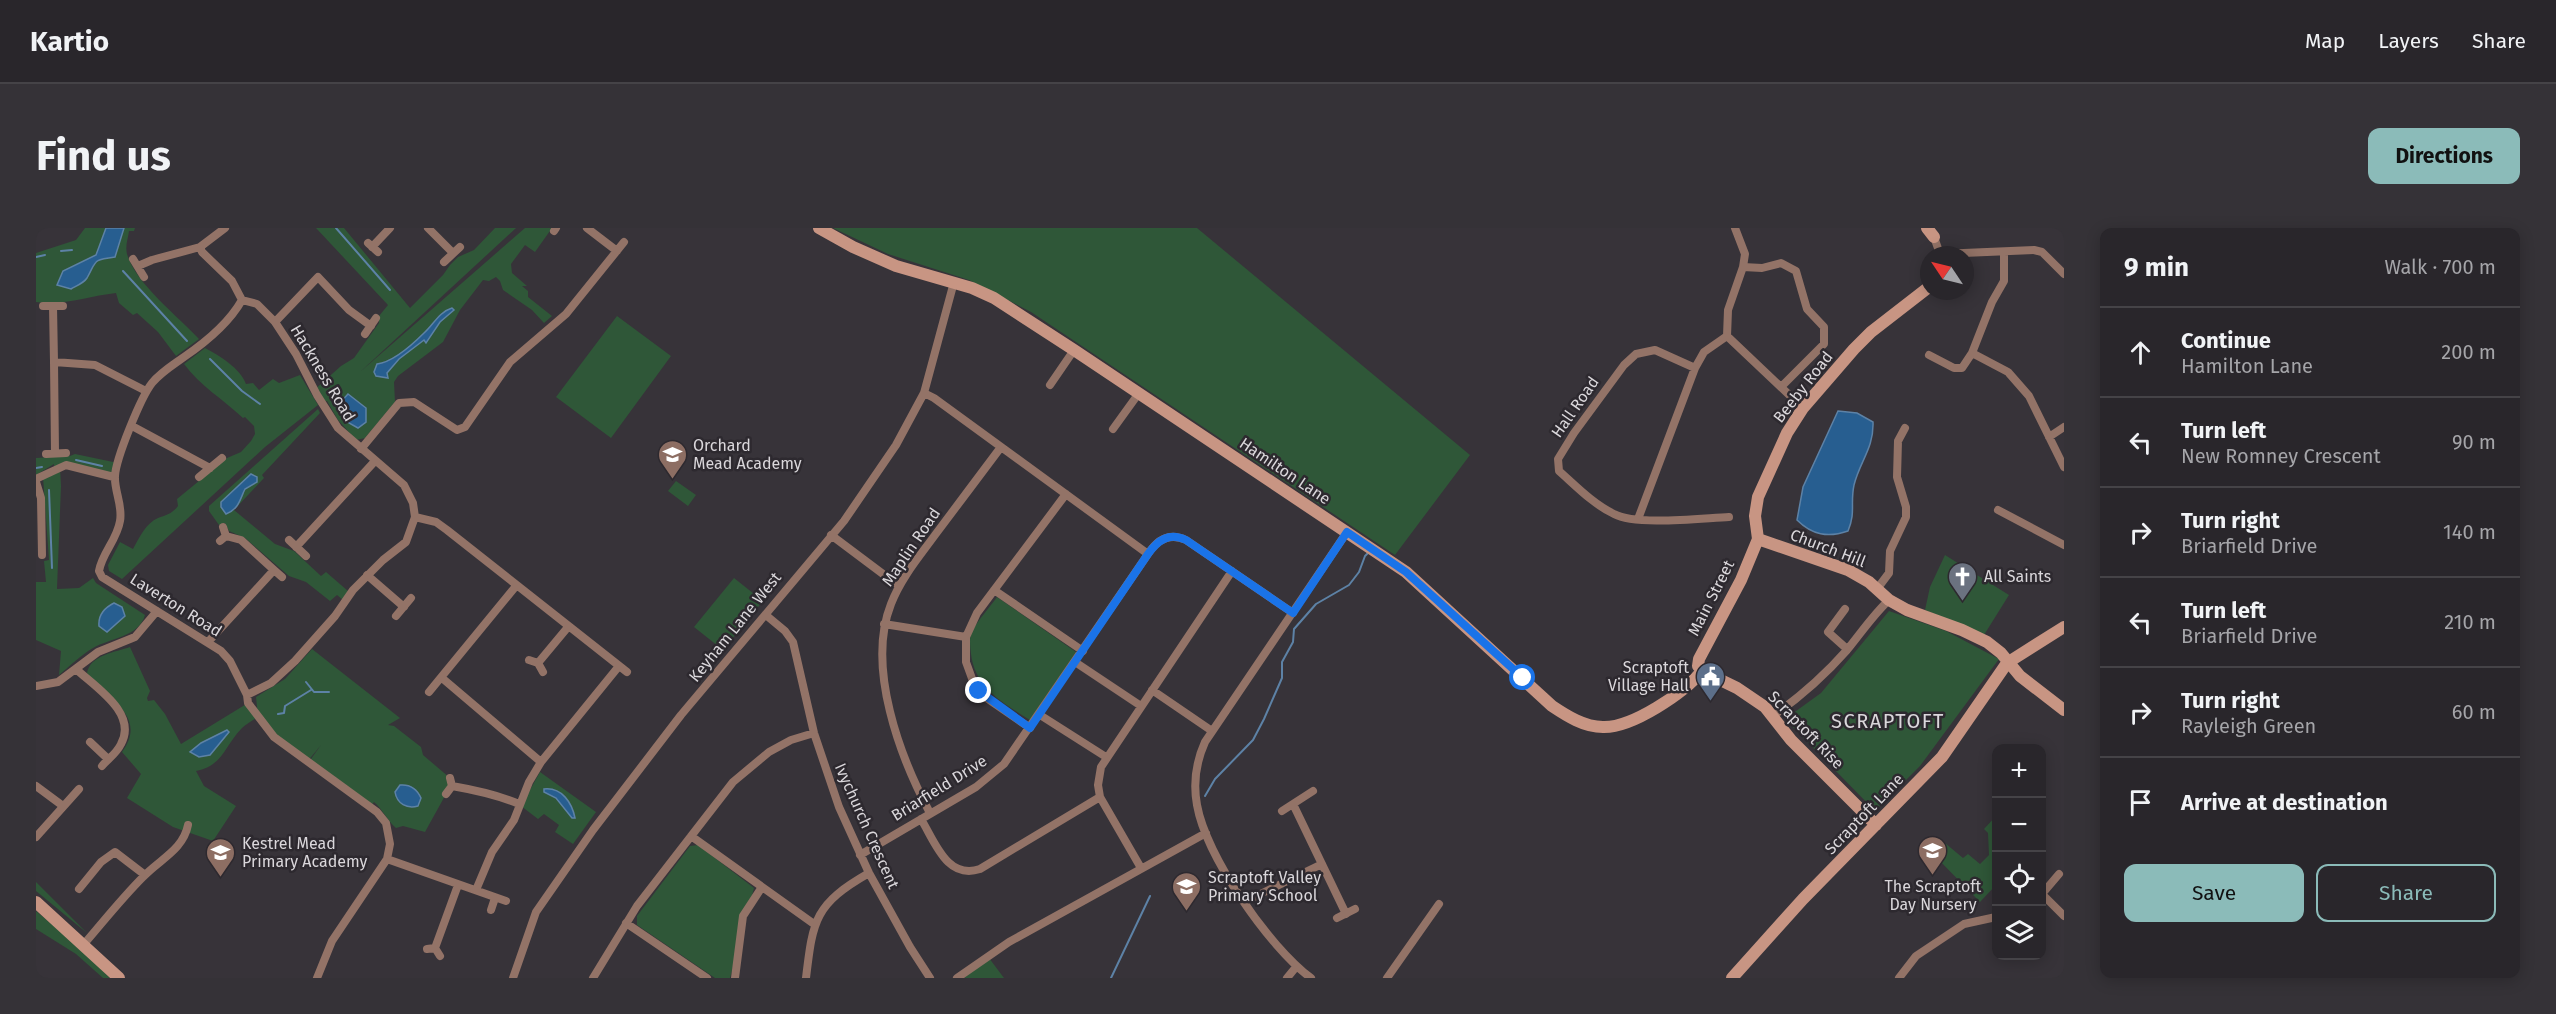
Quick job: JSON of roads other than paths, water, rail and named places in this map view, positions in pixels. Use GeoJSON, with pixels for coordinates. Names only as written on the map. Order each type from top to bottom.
{"type":"FeatureCollection","features":[{"type":"Feature","properties":{"kind":"street"},"geometry":{"type":"LineString","coordinates":[[144,277],[135,263],[200,247],[225,228]]}},
{"type":"Feature","properties":{"kind":"street"},"geometry":{"type":"LineString","coordinates":[[373,247],[390,228]]}},
{"type":"Feature","properties":{"kind":"street"},"geometry":{"type":"LineString","coordinates":[[428,228],[456,250],[444,262]]}},
{"type":"Feature","properties":{"kind":"street"},"geometry":{"type":"LineString","coordinates":[[587,228],[617,252]]}},
{"type":"Feature","properties":{"kind":"street","name":"Hamilton Lane"},"geometry":{"type":"LineString","coordinates":[[819,228],[853,247],[896,266],[954,282],[994,297],[1406,572],[1552,706],[1575,721],[1602,727],[1624,724],[1675,695],[1693,682],[1702,671]]}},
{"type":"Feature","properties":{"kind":"street"},"geometry":{"type":"LineString","coordinates":[[1735,228],[1745,254],[1743,267],[1728,310],[1727,336],[1803,408]]}},
{"type":"Feature","properties":{"kind":"street"},"geometry":{"type":"LineString","coordinates":[[1930,232],[1936,246]]}},
{"type":"Feature","properties":{"kind":"street"},"geometry":{"type":"LineString","coordinates":[[361,450],[396,406],[408,400],[457,430],[465,427],[510,362],[566,314],[624,242]]}},
{"type":"Feature","properties":{"kind":"street","name":"Hackness Road"},"geometry":{"type":"LineString","coordinates":[[200,247],[202,252],[232,281],[242,300],[257,304],[275,322],[338,428],[404,485],[413,503],[415,517]]}},
{"type":"Feature","properties":{"kind":"street"},"geometry":{"type":"LineString","coordinates":[[1974,253],[2034,250],[2042,252],[2064,274]]}},
{"type":"Feature","properties":{"kind":"street"},"geometry":{"type":"LineString","coordinates":[[1929,355],[1954,368],[1962,368],[1972,352],[1992,302],[2004,281],[2004,252]]}},
{"type":"Feature","properties":{"kind":"street"},"geometry":{"type":"LineString","coordinates":[[1743,267],[1762,268],[1781,263],[1796,271],[1807,309],[1824,327],[1824,344],[1781,387]]}},
{"type":"Feature","properties":{"kind":"street"},"geometry":{"type":"LineString","coordinates":[[310,269],[349,310],[370,326]]}},
{"type":"Feature","properties":{"kind":"street"},"geometry":{"type":"LineString","coordinates":[[275,322],[318,277]]}},
{"type":"Feature","properties":{"kind":"street","name":"Keyham Lane West"},"geometry":{"type":"LineString","coordinates":[[513,978],[536,912],[580,848],[660,741],[767,616],[794,578],[864,494],[896,445],[924,393],[954,282]]}},
{"type":"Feature","properties":{"kind":"street","name":"Beeby Road"},"geometry":{"type":"LineString","coordinates":[[1758,539],[1755,516],[1758,497],[1782,442],[1803,408],[1871,332],[1920,294]]}},
{"type":"Feature","properties":{"kind":"street"},"geometry":{"type":"LineString","coordinates":[[42,555],[41,498],[36,481],[66,465],[114,477],[147,391],[161,373],[206,341],[229,319],[242,300]]}},
{"type":"Feature","properties":{"kind":"street"},"geometry":{"type":"LineString","coordinates":[[44,306],[63,306]]}},
{"type":"Feature","properties":{"kind":"street"},"geometry":{"type":"LineString","coordinates":[[53,306],[54,362],[50,453],[66,453]]}},
{"type":"Feature","properties":{"kind":"street"},"geometry":{"type":"LineString","coordinates":[[365,334],[376,318]]}},
{"type":"Feature","properties":{"kind":"street"},"geometry":{"type":"LineString","coordinates":[[1638,519],[1695,368],[1704,352],[1727,336]]}},
{"type":"Feature","properties":{"kind":"street"},"geometry":{"type":"LineString","coordinates":[[1050,385],[1074,350]]}},
{"type":"Feature","properties":{"kind":"street","name":"Hall Road"},"geometry":{"type":"LineString","coordinates":[[1695,368],[1654,350],[1636,354],[1603,393],[1558,459],[1559,471],[1584,494],[1615,515],[1638,519],[1730,517]]}},
{"type":"Feature","properties":{"kind":"street"},"geometry":{"type":"LineString","coordinates":[[1972,352],[2008,372],[2029,396],[2064,467]]}},
{"type":"Feature","properties":{"kind":"street"},"geometry":{"type":"LineString","coordinates":[[54,362],[95,365],[147,391]]}},
{"type":"Feature","properties":{"kind":"street"},"geometry":{"type":"LineString","coordinates":[[924,393],[1148,554]]}},
{"type":"Feature","properties":{"kind":"street"},"geometry":{"type":"LineString","coordinates":[[1113,429],[1139,393]]}},
{"type":"Feature","properties":{"kind":"street"},"geometry":{"type":"LineString","coordinates":[[132,426],[210,468]]}},
{"type":"Feature","properties":{"kind":"street"},"geometry":{"type":"LineString","coordinates":[[2049,437],[2064,427]]}},
{"type":"Feature","properties":{"kind":"street"},"geometry":{"type":"LineString","coordinates":[[1877,589],[1888,573],[1890,551],[1906,517],[1906,507],[1896,477],[1898,441],[1905,428]]}},
{"type":"Feature","properties":{"kind":"street","name":"Maplin Road"},"geometry":{"type":"LineString","coordinates":[[930,813],[906,757],[885,688],[881,654],[885,624],[899,586],[1001,447]]}},
{"type":"Feature","properties":{"kind":"street"},"geometry":{"type":"LineString","coordinates":[[199,477],[222,458]]}},
{"type":"Feature","properties":{"kind":"street"},"geometry":{"type":"LineString","coordinates":[[296,547],[375,461]]}},
{"type":"Feature","properties":{"kind":"street","name":"Laverton Road"},"geometry":{"type":"LineString","coordinates":[[114,477],[121,509],[120,525],[99,573],[208,642],[230,661],[247,695],[248,703],[273,737],[377,813],[386,823],[390,844],[387,859]]}},
{"type":"Feature","properties":{"kind":"street"},"geometry":{"type":"LineString","coordinates":[[1030,728],[992,702],[974,684],[966,662],[966,637],[973,619],[1066,494]]}},
{"type":"Feature","properties":{"kind":"street"},"geometry":{"type":"LineString","coordinates":[[1998,510],[2064,545]]}},
{"type":"Feature","properties":{"kind":"street"},"geometry":{"type":"LineString","coordinates":[[247,695],[271,683],[295,661],[367,575],[406,542],[415,517],[436,522],[627,672]]}},
{"type":"Feature","properties":{"kind":"street"},"geometry":{"type":"LineString","coordinates":[[1311,978],[1296,967],[1244,902],[1206,833],[1197,806],[1195,778],[1201,751],[1212,731],[1347,532]]}},
{"type":"Feature","properties":{"kind":"street"},"geometry":{"type":"LineString","coordinates":[[223,534],[241,540],[282,577]]}},
{"type":"Feature","properties":{"kind":"street"},"geometry":{"type":"LineString","coordinates":[[831,535],[899,586]]}},
{"type":"Feature","properties":{"kind":"street","name":"Briarfield Drive"},"geometry":{"type":"LineString","coordinates":[[860,855],[995,773],[1013,754],[1148,554],[1162,539],[1178,537],[1293,613]]}},
{"type":"Feature","properties":{"kind":"street","name":"Church Hill"},"geometry":{"type":"LineString","coordinates":[[1758,539],[1796,554],[1848,570],[1889,600],[1907,610],[1962,630],[1987,642],[2001,653],[2007,663],[2064,710]]}},
{"type":"Feature","properties":{"kind":"street","name":"Main Street"},"geometry":{"type":"LineString","coordinates":[[1702,671],[1698,666],[1698,659],[1741,580],[1758,539]]}},
{"type":"Feature","properties":{"kind":"street"},"geometry":{"type":"LineString","coordinates":[[289,540],[306,556]]}},
{"type":"Feature","properties":{"kind":"street"},"geometry":{"type":"LineString","coordinates":[[208,642],[274,570]]}},
{"type":"Feature","properties":{"kind":"street"},"geometry":{"type":"LineString","coordinates":[[1141,868],[1100,797],[1098,779],[1106,757],[1232,572]]}},
{"type":"Feature","properties":{"kind":"street"},"geometry":{"type":"LineString","coordinates":[[367,575],[404,607]]}},
{"type":"Feature","properties":{"kind":"street"},"geometry":{"type":"LineString","coordinates":[[429,692],[516,585]]}},
{"type":"Feature","properties":{"kind":"street"},"geometry":{"type":"LineString","coordinates":[[994,590],[1083,651]]}},
{"type":"Feature","properties":{"kind":"street"},"geometry":{"type":"LineString","coordinates":[[396,616],[411,598]]}},
{"type":"Feature","properties":{"kind":"street"},"geometry":{"type":"LineString","coordinates":[[1773,716],[1803,695],[1889,600]]}},
{"type":"Feature","properties":{"kind":"street"},"geometry":{"type":"LineString","coordinates":[[1845,609],[1828,632],[1847,649]]}},
{"type":"Feature","properties":{"kind":"street"},"geometry":{"type":"LineString","coordinates":[[36,686],[56,684],[101,650],[135,637],[157,611]]}},
{"type":"Feature","properties":{"kind":"street","name":"Ivychurch Crescent"},"geometry":{"type":"LineString","coordinates":[[767,616],[785,631],[795,645],[814,733],[840,807],[868,873],[930,978]]}},
{"type":"Feature","properties":{"kind":"street"},"geometry":{"type":"LineString","coordinates":[[885,624],[966,637]]}},
{"type":"Feature","properties":{"kind":"street"},"geometry":{"type":"LineString","coordinates":[[529,660],[541,668],[568,627]]}},
{"type":"Feature","properties":{"kind":"street"},"geometry":{"type":"LineString","coordinates":[[2007,663],[2064,627]]}},
{"type":"Feature","properties":{"kind":"street"},"geometry":{"type":"LineString","coordinates":[[1075,662],[1141,706]]}},
{"type":"Feature","properties":{"kind":"street","name":"Scraptoft Lane"},"geometry":{"type":"LineString","coordinates":[[1732,978],[1803,899],[1942,757],[2007,663]]}},
{"type":"Feature","properties":{"kind":"street"},"geometry":{"type":"LineString","coordinates":[[476,890],[484,867],[514,820],[529,782],[541,762],[619,666]]}},
{"type":"Feature","properties":{"kind":"street"},"geometry":{"type":"LineString","coordinates":[[76,669],[111,700],[123,720],[123,741],[105,763],[90,742]]}},
{"type":"Feature","properties":{"kind":"street","name":"Scraptoft Rise"},"geometry":{"type":"LineString","coordinates":[[1702,671],[1737,688],[1773,716],[1791,740],[1876,825]]}},
{"type":"Feature","properties":{"kind":"street"},"geometry":{"type":"LineString","coordinates":[[442,678],[541,762]]}},
{"type":"Feature","properties":{"kind":"street"},"geometry":{"type":"LineString","coordinates":[[1152,690],[1212,731]]}},
{"type":"Feature","properties":{"kind":"street"},"geometry":{"type":"LineString","coordinates":[[1040,715],[1106,757]]}},
{"type":"Feature","properties":{"kind":"street"},"geometry":{"type":"LineString","coordinates":[[593,978],[626,923],[733,782],[750,765],[780,746],[814,733]]}},
{"type":"Feature","properties":{"kind":"street"},"geometry":{"type":"LineString","coordinates":[[446,794],[451,782],[479,793],[496,795],[519,804]]}},
{"type":"Feature","properties":{"kind":"street"},"geometry":{"type":"LineString","coordinates":[[36,786],[63,806]]}},
{"type":"Feature","properties":{"kind":"street"},"geometry":{"type":"LineString","coordinates":[[36,837],[79,789]]}},
{"type":"Feature","properties":{"kind":"street"},"geometry":{"type":"LineString","coordinates":[[1282,811],[1313,791]]}},
{"type":"Feature","properties":{"kind":"street"},"geometry":{"type":"LineString","coordinates":[[921,819],[946,862],[958,870],[969,871],[985,866],[1100,797]]}},
{"type":"Feature","properties":{"kind":"street"},"geometry":{"type":"LineString","coordinates":[[1293,804],[1346,914]]}},
{"type":"Feature","properties":{"kind":"street"},"geometry":{"type":"LineString","coordinates":[[84,944],[145,875],[173,852],[186,837],[188,825]]}},
{"type":"Feature","properties":{"kind":"street"},"geometry":{"type":"LineString","coordinates":[[957,978],[1009,942],[1206,833]]}},
{"type":"Feature","properties":{"kind":"street"},"geometry":{"type":"LineString","coordinates":[[691,836],[814,924]]}},
{"type":"Feature","properties":{"kind":"street"},"geometry":{"type":"LineString","coordinates":[[79,888],[101,862],[115,852],[145,875]]}},
{"type":"Feature","properties":{"kind":"street"},"geometry":{"type":"LineString","coordinates":[[317,978],[332,941],[387,859],[506,901]]}},
{"type":"Feature","properties":{"kind":"street"},"geometry":{"type":"LineString","coordinates":[[1244,902],[1322,864]]}},
{"type":"Feature","properties":{"kind":"street"},"geometry":{"type":"LineString","coordinates":[[806,978],[814,924],[833,898],[868,873]]}},
{"type":"Feature","properties":{"kind":"street"},"geometry":{"type":"LineString","coordinates":[[2046,889],[2059,874]]}},
{"type":"Feature","properties":{"kind":"street"},"geometry":{"type":"LineString","coordinates":[[434,951],[458,885]]}},
{"type":"Feature","properties":{"kind":"street"},"geometry":{"type":"LineString","coordinates":[[735,978],[743,916],[762,887]]}},
{"type":"Feature","properties":{"kind":"street"},"geometry":{"type":"LineString","coordinates":[[491,910],[495,898]]}},
{"type":"Feature","properties":{"kind":"street"},"geometry":{"type":"LineString","coordinates":[[2046,898],[2064,916]]}},
{"type":"Feature","properties":{"kind":"street"},"geometry":{"type":"LineString","coordinates":[[36,902],[119,978]]}},
{"type":"Feature","properties":{"kind":"street"},"geometry":{"type":"LineString","coordinates":[[1387,978],[1439,904]]}},
{"type":"Feature","properties":{"kind":"street"},"geometry":{"type":"LineString","coordinates":[[1337,918],[1356,909]]}},
{"type":"Feature","properties":{"kind":"street"},"geometry":{"type":"LineString","coordinates":[[1899,978],[1916,956],[1964,924],[1992,918]]}},
{"type":"Feature","properties":{"kind":"street"},"geometry":{"type":"LineString","coordinates":[[626,923],[707,978]]}},
{"type":"Feature","properties":{"kind":"street"},"geometry":{"type":"LineString","coordinates":[[1287,978],[1296,967]]}},
{"type":"Feature","properties":{"kind":"water"},"geometry":{"type":"Polygon","coordinates":[[[106,228],[124,228],[115,257],[96,262],[86,280],[71,289],[57,285],[63,271],[96,255],[106,228]]]}},
{"type":"Feature","properties":{"kind":"water"},"geometry":{"type":"Polygon","coordinates":[[[452,308],[454,310],[440,322],[426,343],[424,340],[399,359],[387,373],[388,378],[376,376],[374,372],[377,364],[390,360],[402,352],[428,330],[440,315],[452,308]]]}},
{"type":"Feature","properties":{"kind":"water"},"geometry":{"type":"Polygon","coordinates":[[[348,394],[366,408],[366,422],[358,428],[349,423],[337,406],[348,394]]]}},
{"type":"Feature","properties":{"kind":"water"},"geometry":{"type":"Polygon","coordinates":[[[1838,411],[1857,413],[1873,422],[1873,431],[1854,485],[1852,518],[1848,531],[1827,535],[1808,529],[1797,520],[1803,487],[1838,411]]]}},
{"type":"Feature","properties":{"kind":"water"},"geometry":{"type":"Polygon","coordinates":[[[251,474],[257,477],[257,482],[245,489],[236,507],[226,514],[221,507],[221,502],[251,474]]]}},
{"type":"Feature","properties":{"kind":"water"},"geometry":{"type":"Polygon","coordinates":[[[114,603],[122,607],[125,616],[107,632],[99,626],[100,618],[105,610],[114,603]]]}},
{"type":"Feature","properties":{"kind":"water"},"geometry":{"type":"Polygon","coordinates":[[[227,730],[229,732],[210,755],[199,757],[190,752],[201,743],[227,730]]]}},
{"type":"Feature","properties":{"kind":"water"},"geometry":{"type":"Polygon","coordinates":[[[400,785],[410,786],[418,792],[421,798],[418,806],[406,806],[400,802],[395,792],[400,785]]]}},
{"type":"Feature","properties":{"kind":"water"},"geometry":{"type":"Polygon","coordinates":[[[544,789],[561,793],[571,807],[575,818],[572,818],[556,798],[544,792],[544,789]]]}},
{"type":"Feature","properties":{"kind":"waterway"},"geometry":{"type":"LineString","coordinates":[[336,228],[390,290]]}},
{"type":"Feature","properties":{"kind":"waterway"},"geometry":{"type":"LineString","coordinates":[[61,251],[72,250]]}},
{"type":"Feature","properties":{"kind":"waterway"},"geometry":{"type":"LineString","coordinates":[[36,257],[45,255]]}},
{"type":"Feature","properties":{"kind":"waterway"},"geometry":{"type":"LineString","coordinates":[[123,271],[187,341]]}},
{"type":"Feature","properties":{"kind":"waterway"},"geometry":{"type":"LineString","coordinates":[[210,359],[242,391],[260,404]]}},
{"type":"Feature","properties":{"kind":"waterway"},"geometry":{"type":"LineString","coordinates":[[76,460],[102,466]]}},
{"type":"Feature","properties":{"kind":"waterway"},"geometry":{"type":"LineString","coordinates":[[36,468],[42,467]]}},
{"type":"Feature","properties":{"kind":"waterway"},"geometry":{"type":"LineString","coordinates":[[49,490],[52,568]]}},
{"type":"Feature","properties":{"kind":"waterway"},"geometry":{"type":"LineString","coordinates":[[1205,796],[1215,779],[1253,740],[1282,678],[1282,662],[1293,642],[1294,629],[1316,604],[1349,585],[1359,572],[1369,552]]}},
{"type":"Feature","properties":{"kind":"waterway"},"geometry":{"type":"LineString","coordinates":[[306,682],[314,692],[329,692]]}},
{"type":"Feature","properties":{"kind":"waterway"},"geometry":{"type":"LineString","coordinates":[[278,714],[284,713],[285,706],[311,690]]}},
{"type":"Feature","properties":{"kind":"waterway"},"geometry":{"type":"LineString","coordinates":[[1111,978],[1150,896]]}},
{"type":"Feature","properties":{"kind":"place","name":"Orchard Mead Academy"},"geometry":{"type":"Point","coordinates":[672,480]}},
{"type":"Feature","properties":{"kind":"place","name":"All Saints"},"geometry":{"type":"Point","coordinates":[1963,602]}},
{"type":"Feature","properties":{"kind":"place","name":"Scraptoft Village Hall"},"geometry":{"type":"Point","coordinates":[1710,702]}},
{"type":"Feature","properties":{"kind":"place","name":"The Scraptoft Day Nursery"},"geometry":{"type":"Point","coordinates":[1933,876]}},
{"type":"Feature","properties":{"kind":"place","name":"Kestrel Mead Primary Academy"},"geometry":{"type":"Point","coordinates":[221,878]}},
{"type":"Feature","properties":{"kind":"place","name":"Scraptoft Valley Primary School"},"geometry":{"type":"Point","coordinates":[1187,912]}},
{"type":"Feature","properties":{"kind":"district","name":"SCRAPTOFT"},"geometry":{"type":"Point","coordinates":[1888,721]}}]}
